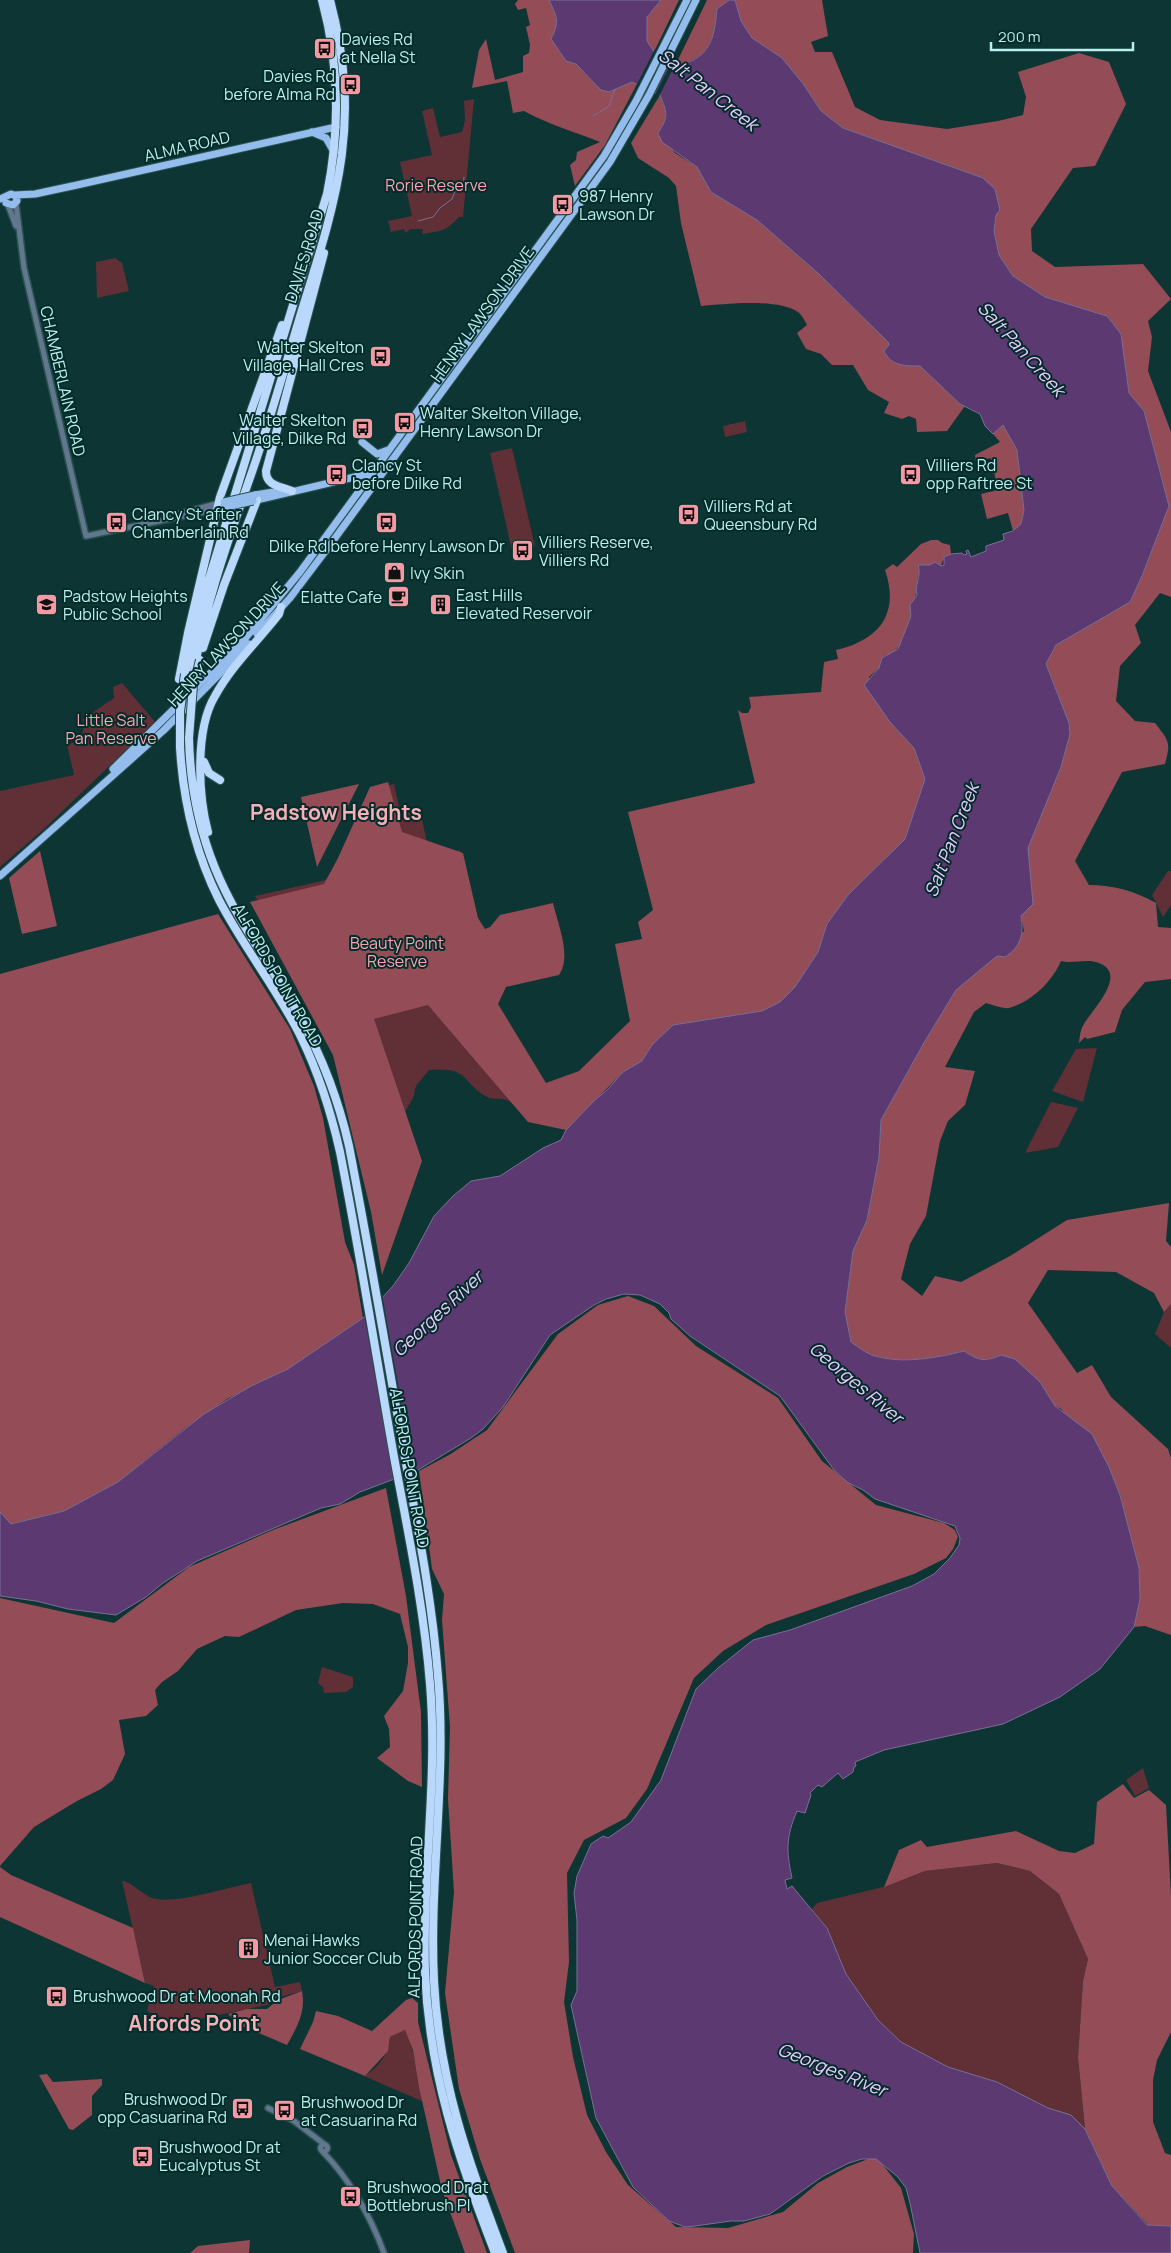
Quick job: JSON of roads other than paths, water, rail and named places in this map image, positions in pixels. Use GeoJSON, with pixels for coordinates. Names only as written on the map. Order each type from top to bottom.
{"type":"FeatureCollection","features":[{"type":"Feature","properties":{"kind":"highway","name":"DAVIES ROAD"},"geometry":{"type":"LineString","coordinates":[[234,512],[327,194],[336,127],[333,64],[322,0]]}},
{"type":"Feature","properties":{"kind":"highway","name":"DAVIES ROAD"},"geometry":{"type":"LineString","coordinates":[[234,512],[294,338],[337,193],[346,125],[344,72],[330,0]]}},
{"type":"Feature","properties":{"kind":"highway","name":"ALMA ROAD"},"geometry":{"type":"LineString","coordinates":[[336,127],[346,125]]}},
{"type":"Feature","properties":{"kind":"highway"},"geometry":{"type":"LineString","coordinates":[[292,490],[270,483],[266,476],[266,471],[318,282],[334,216],[337,193]]}},
{"type":"Feature","properties":{"kind":"highway"},"geometry":{"type":"LineString","coordinates":[[182,676],[188,633],[221,505],[297,282],[306,263]]}},
{"type":"Feature","properties":{"kind":"highway"},"geometry":{"type":"LineString","coordinates":[[198,659],[255,499]]}},
{"type":"Feature","properties":{"kind":"highway","name":"ALFORDS POINT ROAD"},"geometry":{"type":"LineString","coordinates":[[234,512],[208,609],[191,696],[189,738],[193,788],[210,856],[230,899],[302,1019],[327,1075],[346,1133],[425,1568],[436,1646],[441,1730],[433,1944],[437,2023],[447,2084],[460,2133],[503,2253]]}},
{"type":"Feature","properties":{"kind":"highway","name":"ALFORDS POINT ROAD"},"geometry":{"type":"LineString","coordinates":[[234,512],[198,618],[182,676],[178,749],[195,841],[220,901],[291,1018],[316,1072],[336,1137],[415,1570],[426,1646],[432,1715],[432,1766],[425,1944],[429,2021],[440,2089],[452,2137],[494,2253]]}},
{"type":"Feature","properties":{"kind":"highway"},"geometry":{"type":"LineString","coordinates":[[230,899],[205,822],[202,788],[206,716],[215,696],[240,660],[279,614],[279,604]]}},
{"type":"Feature","properties":{"kind":"highway"},"geometry":{"type":"LineString","coordinates":[[203,743],[205,767],[220,780]]}},
{"type":"Feature","properties":{"kind":"main road","name":"HENRY LAWSON DRIVE"},"geometry":{"type":"LineString","coordinates":[[279,604],[311,570],[610,162],[687,0]]}},
{"type":"Feature","properties":{"kind":"main road","name":"HENRY LAWSON DRIVE"},"geometry":{"type":"LineString","coordinates":[[0,876],[46,833],[164,730],[243,651],[604,156],[640,102],[696,0]]}},
{"type":"Feature","properties":{"kind":"main road","name":"ALMA ROAD"},"geometry":{"type":"LineString","coordinates":[[4,201],[11,194],[16,200],[35,194],[336,127]]}},
{"type":"Feature","properties":{"kind":"main road"},"geometry":{"type":"LineString","coordinates":[[312,132],[326,138],[334,152]]}},
{"type":"Feature","properties":{"kind":"main road"},"geometry":{"type":"LineString","coordinates":[[362,442],[377,454],[389,450]]}},
{"type":"Feature","properties":{"kind":"main road"},"geometry":{"type":"LineString","coordinates":[[221,505],[255,499],[281,489],[292,490],[342,480],[362,475],[375,468],[380,477]]}},
{"type":"Feature","properties":{"kind":"main road"},"geometry":{"type":"LineString","coordinates":[[342,480],[355,481],[359,491]]}},
{"type":"Feature","properties":{"kind":"street","name":"CHAMBERLAIN ROAD"},"geometry":{"type":"LineString","coordinates":[[16,200],[18,231],[24,268],[86,536],[221,505]]}},
{"type":"Feature","properties":{"kind":"street","name":"CHAMBERLAIN ROAD"},"geometry":{"type":"LineString","coordinates":[[4,201],[18,231]]}},
{"type":"Feature","properties":{"kind":"street"},"geometry":{"type":"LineString","coordinates":[[268,2108],[294,2121],[323,2148],[364,2210],[384,2253]]}},
{"type":"Feature","properties":{"kind":"water"},"geometry":{"type":"Polygon","coordinates":[[[549,0],[661,0],[647,17],[647,41],[654,52],[675,66],[696,59],[703,53],[712,39],[717,9],[729,0],[735,0],[741,21],[752,38],[782,58],[804,85],[821,111],[843,128],[983,178],[995,189],[1000,210],[996,215],[994,231],[999,255],[1013,276],[1045,297],[1107,316],[1121,334],[1129,393],[1144,411],[1169,506],[1130,602],[1056,645],[1046,664],[1069,723],[1070,734],[1061,767],[1028,848],[1033,904],[1021,916],[1022,929],[1020,940],[1015,949],[1005,957],[997,956],[956,990],[881,1120],[879,1157],[867,1220],[853,1251],[845,1312],[851,1342],[875,1356],[908,1360],[931,1358],[964,1351],[982,1359],[991,1359],[1001,1355],[1015,1359],[1040,1382],[1055,1406],[1092,1434],[1109,1467],[1120,1495],[1139,1568],[1140,1599],[1134,1627],[1100,1669],[1060,1697],[1003,1724],[884,1750],[855,1762],[856,1766],[853,1772],[843,1779],[838,1773],[822,1787],[818,1785],[810,1793],[805,1813],[797,1811],[793,1820],[788,1844],[792,1878],[785,1880],[787,1889],[792,1886],[827,1928],[846,1974],[878,2020],[901,2042],[948,2067],[997,2082],[1048,2108],[1071,2115],[1085,2129],[1112,2186],[1147,2225],[1171,2226],[1171,2253],[920,2253],[906,2188],[898,2177],[876,2159],[862,2159],[849,2163],[823,2176],[770,2214],[744,2221],[685,2227],[669,2221],[633,2187],[596,2118],[571,2005],[577,1991],[577,1920],[574,1893],[577,1876],[591,1844],[603,1836],[608,1838],[631,1822],[661,1780],[696,1689],[718,1668],[753,1640],[790,1630],[912,1586],[934,1574],[950,1558],[959,1545],[960,1538],[955,1526],[875,1499],[847,1482],[834,1470],[780,1396],[690,1336],[671,1319],[669,1313],[660,1304],[640,1295],[624,1294],[606,1299],[594,1305],[550,1335],[503,1407],[483,1429],[471,1438],[418,1470],[360,1492],[340,1504],[321,1508],[197,1561],[163,1583],[146,1597],[116,1615],[68,1609],[36,1601],[0,1596],[0,1512],[11,1524],[64,1511],[118,1482],[204,1414],[251,1386],[288,1369],[363,1318],[393,1286],[409,1263],[434,1216],[453,1196],[471,1181],[500,1176],[543,1148],[561,1140],[566,1130],[594,1101],[623,1072],[642,1061],[652,1045],[673,1025],[762,1011],[780,1002],[795,987],[818,952],[827,924],[848,895],[905,839],[925,779],[914,748],[890,722],[864,685],[879,668],[882,658],[898,649],[911,616],[910,605],[917,595],[918,565],[930,565],[935,562],[941,566],[944,565],[944,557],[951,554],[962,553],[964,555],[967,554],[966,551],[968,550],[971,557],[986,551],[986,546],[1004,540],[1003,534],[1013,531],[1021,524],[1024,510],[1017,450],[1003,425],[993,434],[985,426],[980,414],[960,404],[920,366],[899,364],[890,360],[884,351],[889,345],[888,342],[819,274],[757,220],[711,192],[697,167],[662,142],[658,133],[664,123],[666,114],[660,95],[632,82],[609,92],[601,90],[576,64],[566,61],[551,39],[556,28],[556,19],[549,0]]]}},
{"type":"Feature","properties":{"kind":"waterway"},"geometry":{"type":"LineString","coordinates":[[593,116],[609,106],[615,89]]}},
{"type":"Feature","properties":{"kind":"waterway"},"geometry":{"type":"LineString","coordinates":[[418,221],[433,217],[440,208],[452,199],[456,189],[463,187],[464,177]]}},
{"type":"Feature","properties":{"kind":"place","name":"Davies Rd at Nella St"},"geometry":{"type":"Point","coordinates":[325,48]}},
{"type":"Feature","properties":{"kind":"place","name":"Davies Rd before Alma Rd"},"geometry":{"type":"Point","coordinates":[351,85]}},
{"type":"Feature","properties":{"kind":"place","name":"987 Henry Lawson Dr"},"geometry":{"type":"Point","coordinates":[563,205]}},
{"type":"Feature","properties":{"kind":"place","name":"Walter Skelton Village, Hall Cres"},"geometry":{"type":"Point","coordinates":[380,356]}},
{"type":"Feature","properties":{"kind":"place","name":"Walter Skelton Village, Henry Lawson Dr"},"geometry":{"type":"Point","coordinates":[404,422]}},
{"type":"Feature","properties":{"kind":"place","name":"Walter Skelton Village, Dilke Rd"},"geometry":{"type":"Point","coordinates":[362,429]}},
{"type":"Feature","properties":{"kind":"place","name":"Clancy St before Dilke Rd"},"geometry":{"type":"Point","coordinates":[336,474]}},
{"type":"Feature","properties":{"kind":"place","name":"Villiers Rd opp Raftree St"},"geometry":{"type":"Point","coordinates":[910,474]}},
{"type":"Feature","properties":{"kind":"place","name":"Villiers Rd at Queensbury Rd"},"geometry":{"type":"Point","coordinates":[688,515]}},
{"type":"Feature","properties":{"kind":"place","name":"Dilke Rd before Henry Lawson Dr"},"geometry":{"type":"Point","coordinates":[387,522]}},
{"type":"Feature","properties":{"kind":"place","name":"Clancy St after Chamberlain Rd"},"geometry":{"type":"Point","coordinates":[116,523]}},
{"type":"Feature","properties":{"kind":"place","name":"Villiers Reserve, Villiers Rd"},"geometry":{"type":"Point","coordinates":[523,551]}},
{"type":"Feature","properties":{"kind":"place","name":"Ivy Skin"},"geometry":{"type":"Point","coordinates":[394,573]}},
{"type":"Feature","properties":{"kind":"place","name":"Elatte Cafe"},"geometry":{"type":"Point","coordinates":[398,597]}},
{"type":"Feature","properties":{"kind":"place","name":"East Hills Elevated Reservoir"},"geometry":{"type":"Point","coordinates":[440,604]}},
{"type":"Feature","properties":{"kind":"place","name":"Padstow Heights Public School"},"geometry":{"type":"Point","coordinates":[47,605]}},
{"type":"Feature","properties":{"kind":"place","name":"Menai Hawks Junior Soccer Club"},"geometry":{"type":"Point","coordinates":[248,1949]}},
{"type":"Feature","properties":{"kind":"place","name":"Brushwood Dr at Moonah Rd"},"geometry":{"type":"Point","coordinates":[57,1996]}},
{"type":"Feature","properties":{"kind":"place","name":"Brushwood Dr opp Casuarina Rd"},"geometry":{"type":"Point","coordinates":[243,2108]}},
{"type":"Feature","properties":{"kind":"place","name":"Brushwood Dr at Casuarina Rd"},"geometry":{"type":"Point","coordinates":[285,2111]}},
{"type":"Feature","properties":{"kind":"place","name":"Brushwood Dr at Eucalyptus St"},"geometry":{"type":"Point","coordinates":[143,2156]}},
{"type":"Feature","properties":{"kind":"place","name":"Brushwood Dr at Bottlebrush Pl"},"geometry":{"type":"Point","coordinates":[351,2196]}},
{"type":"Feature","properties":{"kind":"district","name":"Padstow Heights"},"geometry":{"type":"Point","coordinates":[336,813]}},
{"type":"Feature","properties":{"kind":"district","name":"Alfords Point"},"geometry":{"type":"Point","coordinates":[194,2024]}},
{"type":"Feature","properties":{"kind":"water label","name":"Salt Pan Creek"},"geometry":{"type":"Point","coordinates":[708,90]}},
{"type":"Feature","properties":{"kind":"water label","name":"Salt Pan Creek"},"geometry":{"type":"Point","coordinates":[1021,349]}},
{"type":"Feature","properties":{"kind":"water label","name":"Salt Pan Creek"},"geometry":{"type":"Point","coordinates":[952,840]}},
{"type":"Feature","properties":{"kind":"water label","name":"Georges River"},"geometry":{"type":"Point","coordinates":[438,1314]}},
{"type":"Feature","properties":{"kind":"water label","name":"Georges River"},"geometry":{"type":"Point","coordinates":[856,1383]}},
{"type":"Feature","properties":{"kind":"water label","name":"Georges River"},"geometry":{"type":"Point","coordinates":[832,2070]}},
{"type":"Feature","properties":{"kind":"park label","name":"Rorie Reserve"},"geometry":{"type":"Point","coordinates":[436,185]}},
{"type":"Feature","properties":{"kind":"park label","name":"Little Salt Pan Reserve"},"geometry":{"type":"Point","coordinates":[111,729]}},
{"type":"Feature","properties":{"kind":"park label","name":"Beauty Point Reserve"},"geometry":{"type":"Point","coordinates":[397,952]}}]}
